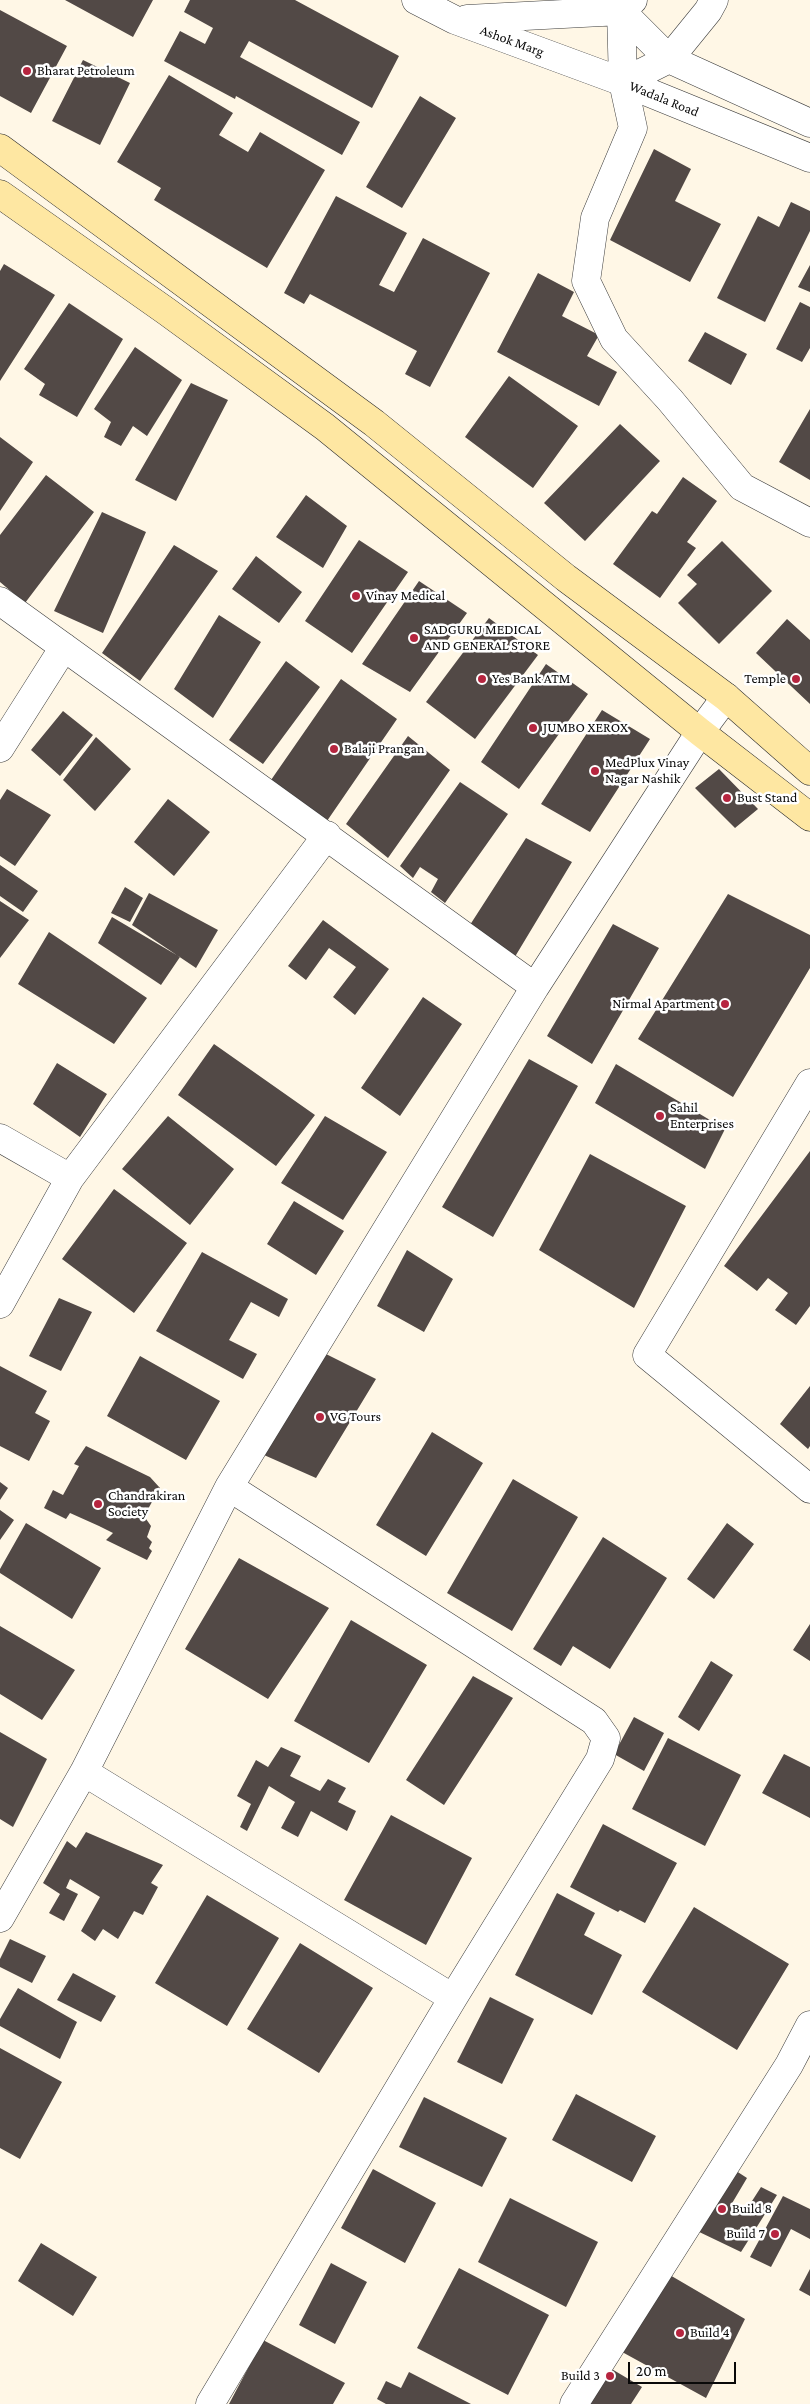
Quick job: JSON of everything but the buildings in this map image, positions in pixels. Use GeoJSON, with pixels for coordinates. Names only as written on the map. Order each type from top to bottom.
{"type":"FeatureCollection","features":[{"type":"Feature","properties":{"kind":"main road"},"geometry":{"type":"LineString","coordinates":[[0,148],[374,423],[566,578],[726,697],[810,771]]}},
{"type":"Feature","properties":{"kind":"main road"},"geometry":{"type":"LineString","coordinates":[[0,194],[166,310],[325,427],[700,732],[810,817]]}},
{"type":"Feature","properties":{"kind":"street"},"geometry":{"type":"LineString","coordinates":[[416,0],[455,20]]}},
{"type":"Feature","properties":{"kind":"street"},"geometry":{"type":"LineString","coordinates":[[714,0],[708,11],[669,59],[622,82],[633,128],[595,218],[586,281],[614,339],[670,400],[742,487],[810,523]]}},
{"type":"Feature","properties":{"kind":"street"},"geometry":{"type":"LineString","coordinates":[[627,6],[669,59],[810,123]]}},
{"type":"Feature","properties":{"kind":"street","name":"Ashok Marg"},"geometry":{"type":"LineString","coordinates":[[455,20],[627,6]]}},
{"type":"Feature","properties":{"kind":"street","name":"Wadala Road"},"geometry":{"type":"LineString","coordinates":[[627,6],[622,82],[810,158]]}},
{"type":"Feature","properties":{"kind":"street","name":"Ashok Marg"},"geometry":{"type":"LineString","coordinates":[[455,20],[622,82]]}},
{"type":"Feature","properties":{"kind":"street"},"geometry":{"type":"LineString","coordinates":[[0,601],[536,987]]}},
{"type":"Feature","properties":{"kind":"street"},"geometry":{"type":"LineString","coordinates":[[0,748],[64,647]]}},
{"type":"Feature","properties":{"kind":"street"},"geometry":{"type":"LineString","coordinates":[[0,1918],[84,1772],[229,1488],[536,987],[700,732],[726,697]]}},
{"type":"Feature","properties":{"kind":"street"},"geometry":{"type":"LineString","coordinates":[[0,1304],[70,1178],[327,835]]}},
{"type":"Feature","properties":{"kind":"street"},"geometry":{"type":"LineString","coordinates":[[810,1082],[647,1355],[810,1489]]}},
{"type":"Feature","properties":{"kind":"street"},"geometry":{"type":"LineString","coordinates":[[0,1138],[70,1178]]}},
{"type":"Feature","properties":{"kind":"street"},"geometry":{"type":"LineString","coordinates":[[210,2404],[453,1998],[600,1759],[606,1738],[594,1721],[229,1488]]}},
{"type":"Feature","properties":{"kind":"street"},"geometry":{"type":"LineString","coordinates":[[84,1772],[453,1998]]}},
{"type":"Feature","properties":{"kind":"street"},"geometry":{"type":"LineString","coordinates":[[574,2404],[789,2065],[810,2025]]}},
{"type":"Feature","properties":{"kind":"place","name":"Bharat Petroleum"},"geometry":{"type":"Point","coordinates":[27,71]}},
{"type":"Feature","properties":{"kind":"place","name":"Vinay Medical"},"geometry":{"type":"Point","coordinates":[356,596]}},
{"type":"Feature","properties":{"kind":"place","name":"SADGURU MEDICAL AND GENERAL STORE"},"geometry":{"type":"Point","coordinates":[414,638]}},
{"type":"Feature","properties":{"kind":"place","name":"Yes Bank ATM"},"geometry":{"type":"Point","coordinates":[482,679]}},
{"type":"Feature","properties":{"kind":"place","name":"Temple"},"geometry":{"type":"Point","coordinates":[796,679]}},
{"type":"Feature","properties":{"kind":"place","name":"JUMBO XEROX"},"geometry":{"type":"Point","coordinates":[533,728]}},
{"type":"Feature","properties":{"kind":"place","name":"Balaji Prangan"},"geometry":{"type":"Point","coordinates":[334,749]}},
{"type":"Feature","properties":{"kind":"place","name":"MedPlux Vinay Nagar Nashik"},"geometry":{"type":"Point","coordinates":[595,771]}},
{"type":"Feature","properties":{"kind":"place","name":"Bust Stand"},"geometry":{"type":"Point","coordinates":[727,798]}},
{"type":"Feature","properties":{"kind":"place","name":"Nirmal Apartment"},"geometry":{"type":"Point","coordinates":[725,1004]}},
{"type":"Feature","properties":{"kind":"place","name":"Sahil Enterprises"},"geometry":{"type":"Point","coordinates":[660,1116]}},
{"type":"Feature","properties":{"kind":"place","name":"VG Tours"},"geometry":{"type":"Point","coordinates":[320,1417]}},
{"type":"Feature","properties":{"kind":"place","name":"Chandrakiran Society"},"geometry":{"type":"Point","coordinates":[98,1504]}},
{"type":"Feature","properties":{"kind":"place","name":"Build 8"},"geometry":{"type":"Point","coordinates":[722,2209]}},
{"type":"Feature","properties":{"kind":"place","name":"Build 7"},"geometry":{"type":"Point","coordinates":[775,2234]}},
{"type":"Feature","properties":{"kind":"place","name":"Build 4"},"geometry":{"type":"Point","coordinates":[680,2333]}},
{"type":"Feature","properties":{"kind":"place","name":"Build 3"},"geometry":{"type":"Point","coordinates":[610,2376]}}]}
